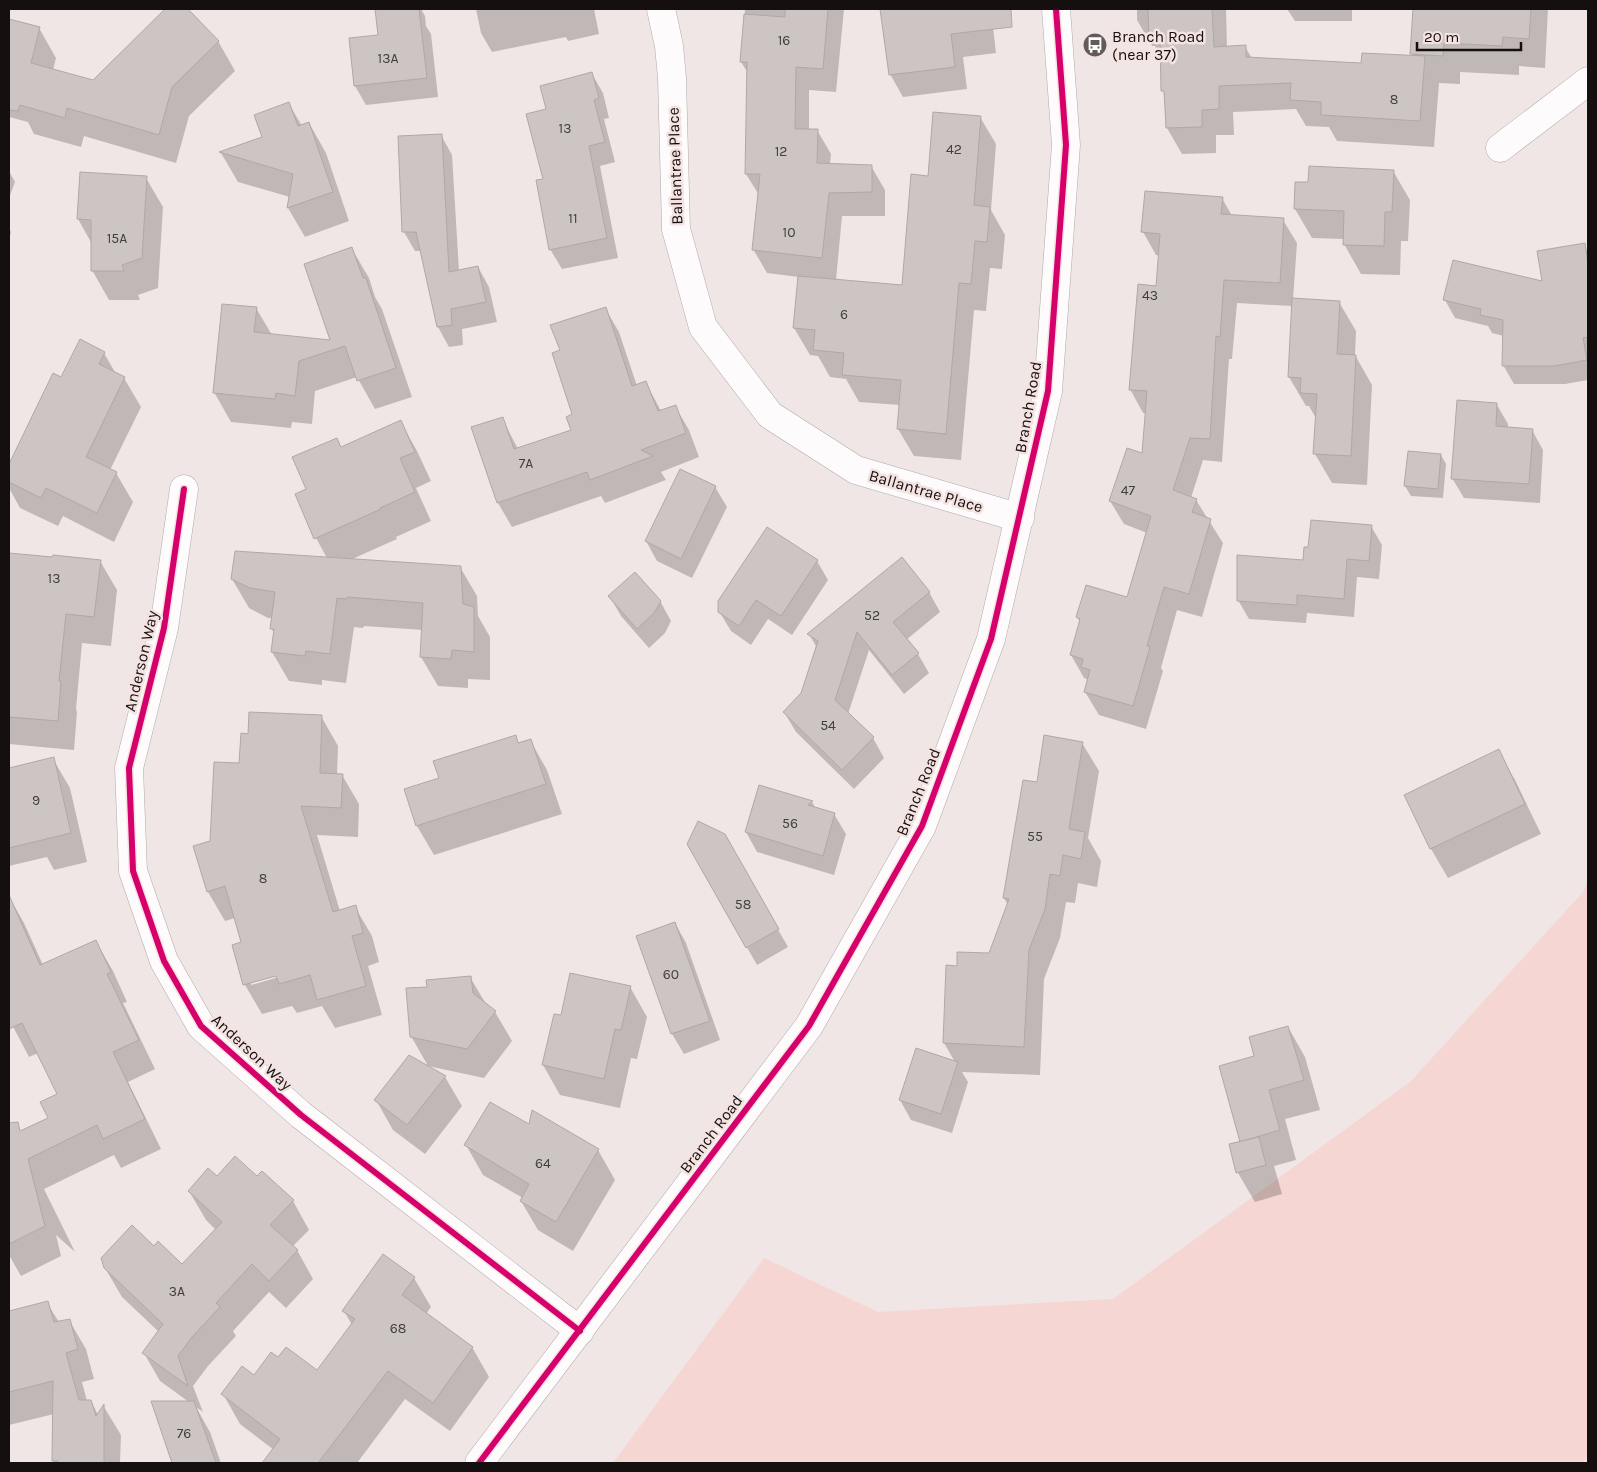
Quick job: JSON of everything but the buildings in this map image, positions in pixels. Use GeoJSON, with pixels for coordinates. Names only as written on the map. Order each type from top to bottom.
{"type":"FeatureCollection","features":[{"type":"Feature","properties":{"kind":"street","name":"Ballantrae Place"},"geometry":{"type":"LineString","coordinates":[[661,9],[669,46],[672,78],[676,229],[703,327],[770,415],[856,470],[1020,518]]}},
{"type":"Feature","properties":{"kind":"street","name":"Branch Road"},"geometry":{"type":"LineString","coordinates":[[480,1463],[809,1026],[922,826],[991,639],[1048,391],[1066,145],[1056,9]]}},
{"type":"Feature","properties":{"kind":"street"},"geometry":{"type":"LineString","coordinates":[[1500,148],[1588,81]]}},
{"type":"Feature","properties":{"kind":"street","name":"Anderson Way"},"geometry":{"type":"LineString","coordinates":[[184,489],[164,628],[129,768],[133,872],[164,961],[201,1026],[301,1116],[580,1332]]}},
{"type":"Feature","properties":{"kind":"shaded area"},"geometry":{"type":"Polygon","coordinates":[[[1588,880],[1588,1455],[1583,1463],[613,1463],[764,1258],[878,1312],[1113,1299],[1410,1082],[1583,892],[1588,880]]]}},
{"type":"Feature","properties":{"kind":"cycle path"},"geometry":{"type":"LineString","coordinates":[[479,1463],[809,1026],[922,826],[991,639],[1048,391],[1066,145],[1056,9]]}},
{"type":"Feature","properties":{"kind":"cycle path"},"geometry":{"type":"LineString","coordinates":[[184,489],[164,628],[129,768],[133,871],[164,961],[201,1026],[301,1115],[580,1331]]}},
{"type":"Feature","properties":{"kind":"place","name":"Branch Road (near 37)"},"geometry":{"type":"Point","coordinates":[1095,45]}}]}
